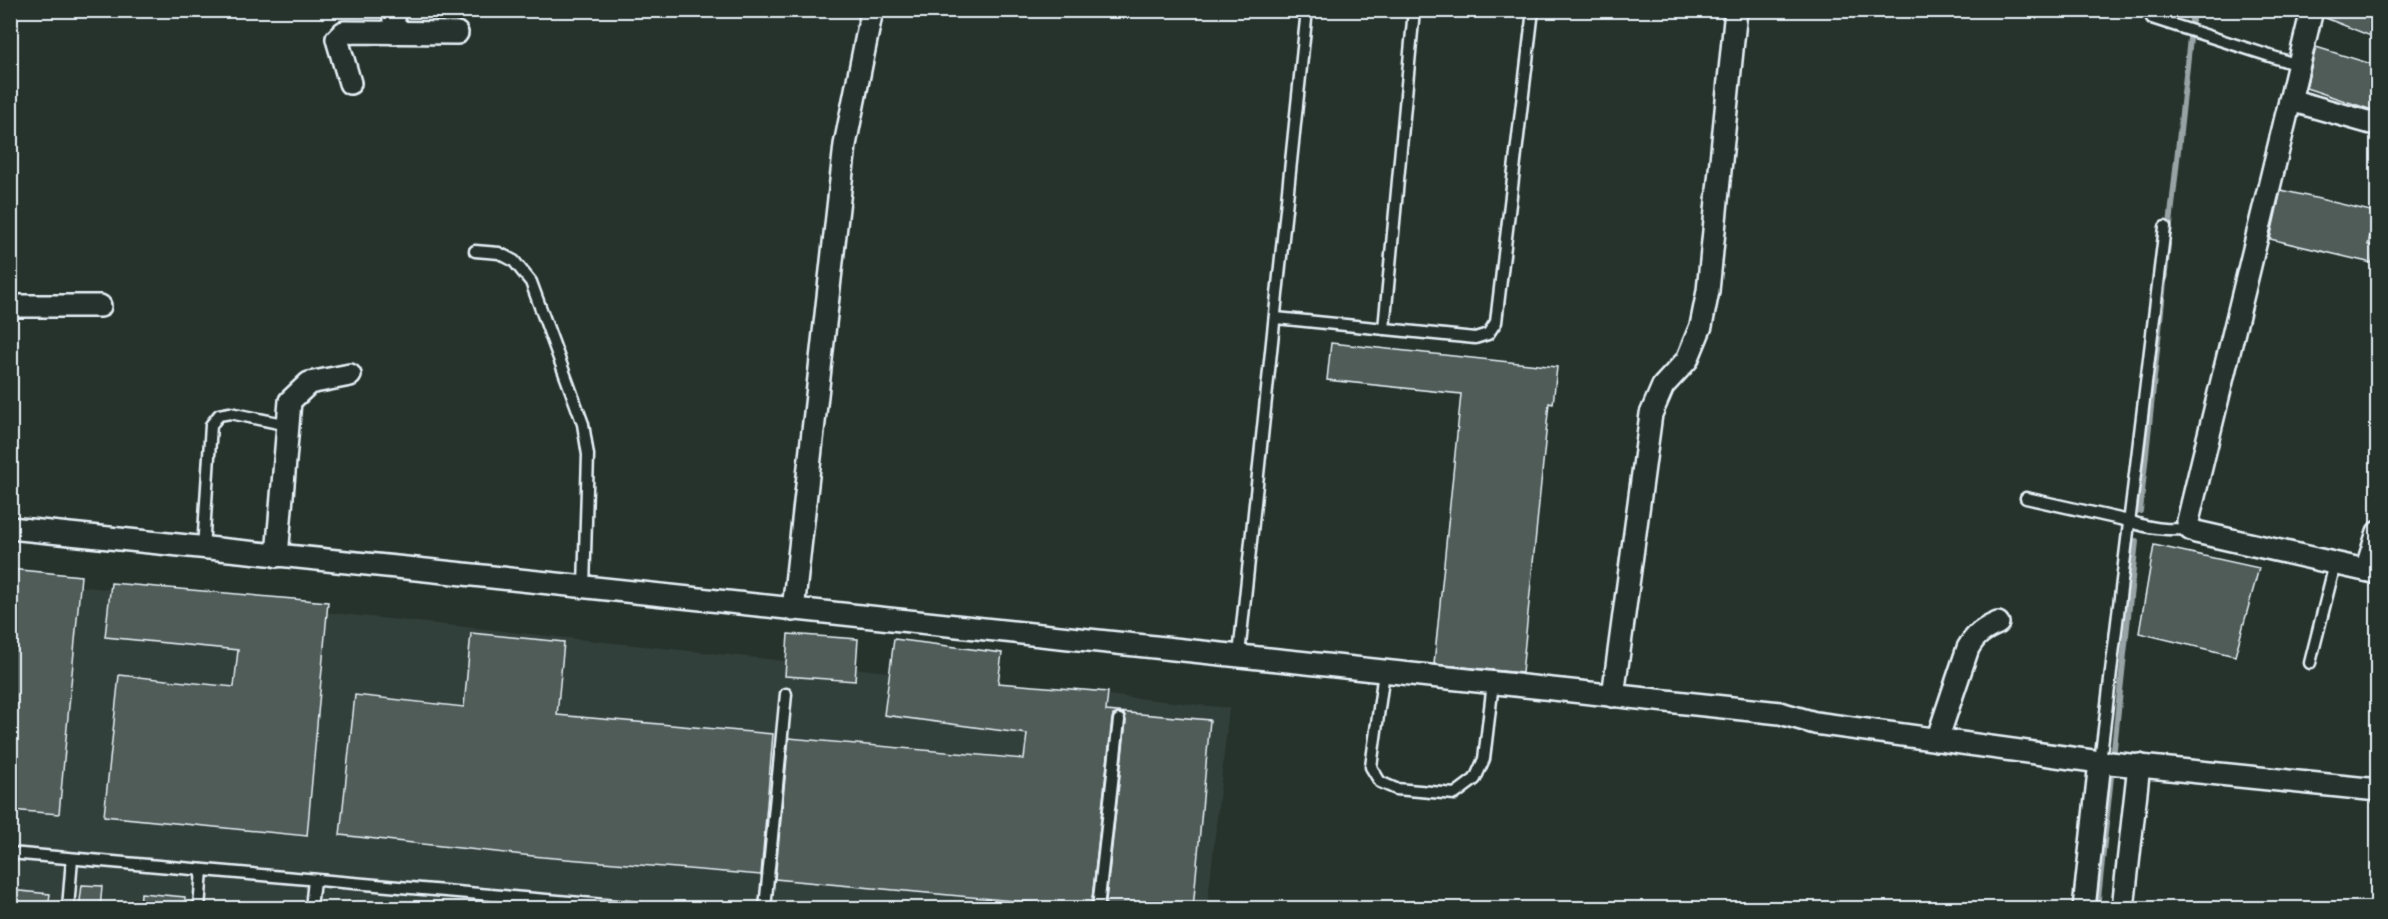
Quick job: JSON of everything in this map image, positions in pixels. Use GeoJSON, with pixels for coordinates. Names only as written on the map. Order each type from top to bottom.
{"type":"FeatureCollection","features":[{"type":"Feature","properties":{"kind":"street"},"geometry":{"type":"LineString","coordinates":[[394,10],[394,33]]}},
{"type":"Feature","properties":{"kind":"street"},"geometry":{"type":"LineString","coordinates":[[793,610],[845,145],[872,10]]}},
{"type":"Feature","properties":{"kind":"street"},"geometry":{"type":"LineString","coordinates":[[1613,696],[1651,414],[1663,386],[1687,360],[1701,326],[1708,291],[1736,10]]}},
{"type":"Feature","properties":{"kind":"street"},"geometry":{"type":"LineString","coordinates":[[2312,10],[2188,521],[2190,529],[2196,532],[2372,572],[2378,532]]}},
{"type":"Feature","properties":{"kind":"street"},"geometry":{"type":"LineString","coordinates":[[350,82],[337,39],[344,32],[457,33]]}},
{"type":"Feature","properties":{"kind":"street"},"geometry":{"type":"LineString","coordinates":[[2290,100],[2378,125]]}},
{"type":"Feature","properties":{"kind":"street"},"geometry":{"type":"LineString","coordinates":[[10,306],[100,306]]}},
{"type":"Feature","properties":{"kind":"street"},"geometry":{"type":"LineString","coordinates":[[277,556],[290,401],[309,383],[350,375]]}},
{"type":"Feature","properties":{"kind":"street"},"geometry":{"type":"LineString","coordinates":[[10,528],[1780,713],[1815,723],[2104,762],[2378,790]]}},
{"type":"Feature","properties":{"kind":"street"},"geometry":{"type":"LineString","coordinates":[[1937,740],[1968,648],[1975,636],[1983,629],[1998,622]]}},
{"type":"Feature","properties":{"kind":"street"},"geometry":{"type":"LineString","coordinates":[[2084,909],[2104,762]]}},
{"type":"Feature","properties":{"kind":"street"},"geometry":{"type":"LineString","coordinates":[[2123,909],[2136,765]]}},
{"type":"Feature","properties":{"kind":"lane"},"geometry":{"type":"LineString","coordinates":[[1239,655],[1307,10]]}},
{"type":"Feature","properties":{"kind":"lane"},"geometry":{"type":"LineString","coordinates":[[1383,329],[1414,10]]}},
{"type":"Feature","properties":{"kind":"lane"},"geometry":{"type":"LineString","coordinates":[[1276,318],[1475,338],[1488,334],[1496,322],[1533,10]]}},
{"type":"Feature","properties":{"kind":"lane"},"geometry":{"type":"LineString","coordinates":[[2152,18],[2298,65]]}},
{"type":"Feature","properties":{"kind":"lane"},"geometry":{"type":"LineString","coordinates":[[2104,762],[2129,521],[2165,227]]}},
{"type":"Feature","properties":{"kind":"lane"},"geometry":{"type":"LineString","coordinates":[[475,251],[499,253],[514,261],[531,282],[582,424],[588,455],[584,587]]}},
{"type":"Feature","properties":{"kind":"lane"},"geometry":{"type":"LineString","coordinates":[[202,549],[211,425],[219,416],[230,413],[288,425]]}},
{"type":"Feature","properties":{"kind":"lane"},"geometry":{"type":"LineString","coordinates":[[2026,498],[2129,521],[2143,527],[2169,530],[2190,529]]}},
{"type":"Feature","properties":{"kind":"lane"},"geometry":{"type":"LineString","coordinates":[[2310,663],[2335,564]]}},
{"type":"Feature","properties":{"kind":"lane"},"geometry":{"type":"LineString","coordinates":[[1384,672],[1371,767],[1380,782],[1396,789],[1455,794],[1475,779],[1484,759],[1493,683]]}},
{"type":"Feature","properties":{"kind":"lane"},"geometry":{"type":"LineString","coordinates":[[765,909],[786,694]]}},
{"type":"Feature","properties":{"kind":"lane"},"geometry":{"type":"LineString","coordinates":[[1098,909],[1119,720]]}},
{"type":"Feature","properties":{"kind":"lane"},"geometry":{"type":"LineString","coordinates":[[10,853],[639,909]]}},
{"type":"Feature","properties":{"kind":"lane"},"geometry":{"type":"LineString","coordinates":[[68,909],[72,859]]}},
{"type":"Feature","properties":{"kind":"lane"},"geometry":{"type":"LineString","coordinates":[[199,909],[202,870]]}},
{"type":"Feature","properties":{"kind":"lane"},"geometry":{"type":"LineString","coordinates":[[311,909],[314,880]]}},
{"type":"Feature","properties":{"kind":"shaded area"},"geometry":{"type":"Polygon","coordinates":[[[11,579],[1229,708],[1207,908],[11,908],[11,579]]]}},
{"type":"Feature","properties":{"kind":"building"},"geometry":{"type":"Polygon","coordinates":[[[2324,10],[2378,10],[2378,39],[2323,17],[2324,10]]]}},
{"type":"Feature","properties":{"kind":"building"},"geometry":{"type":"Polygon","coordinates":[[[2316,47],[2378,66],[2378,112],[2306,88],[2316,47]]]}},
{"type":"Feature","properties":{"kind":"building"},"geometry":{"type":"Polygon","coordinates":[[[2281,190],[2375,212],[2368,245],[2376,246],[2372,263],[2270,239],[2281,190]]]}},
{"type":"Feature","properties":{"kind":"building"},"geometry":{"type":"Polygon","coordinates":[[[1331,343],[1557,367],[1553,404],[1549,403],[1522,673],[1434,664],[1461,394],[1327,380],[1331,343]]]}},
{"type":"Feature","properties":{"kind":"building"},"geometry":{"type":"Polygon","coordinates":[[[2154,545],[2259,568],[2235,656],[2139,633],[2154,545]]]}},
{"type":"Feature","properties":{"kind":"building"},"geometry":{"type":"Polygon","coordinates":[[[10,569],[81,576],[59,814],[10,810],[10,569]]]}},
{"type":"Feature","properties":{"kind":"building"},"geometry":{"type":"Polygon","coordinates":[[[111,583],[328,602],[307,836],[104,816],[119,675],[234,687],[238,650],[105,637],[111,583]]]}},
{"type":"Feature","properties":{"kind":"building"},"geometry":{"type":"Polygon","coordinates":[[[471,633],[564,642],[557,715],[773,734],[761,875],[542,857],[340,835],[355,695],[464,707],[471,633]]]}},
{"type":"Feature","properties":{"kind":"building"},"geometry":{"type":"Polygon","coordinates":[[[788,634],[858,639],[855,681],[785,676],[788,634]]]}},
{"type":"Feature","properties":{"kind":"building"},"geometry":{"type":"Polygon","coordinates":[[[894,639],[1002,653],[998,683],[1108,692],[1106,711],[1210,720],[1193,909],[1105,909],[1126,721],[1124,714],[1119,713],[1113,715],[1112,719],[1091,908],[775,879],[789,738],[1024,759],[1027,734],[884,715],[894,639]]]}},
{"type":"Feature","properties":{"kind":"building"},"geometry":{"type":"Polygon","coordinates":[[[82,885],[102,886],[100,909],[79,909],[82,885]]]}},
{"type":"Feature","properties":{"kind":"building"},"geometry":{"type":"Polygon","coordinates":[[[10,890],[50,894],[48,909],[10,909],[10,890]]]}},
{"type":"Feature","properties":{"kind":"building"},"geometry":{"type":"Polygon","coordinates":[[[141,893],[185,897],[185,909],[140,909],[141,893]]]}},
{"type":"Feature","properties":{"kind":"waterway"},"geometry":{"type":"LineString","coordinates":[[2169,234],[2193,10]]}},
{"type":"Feature","properties":{"kind":"waterway"},"geometry":{"type":"LineString","coordinates":[[2140,511],[2168,244]]}},
{"type":"Feature","properties":{"kind":"waterway"},"geometry":{"type":"LineString","coordinates":[[2097,908],[2136,541]]}}]}
